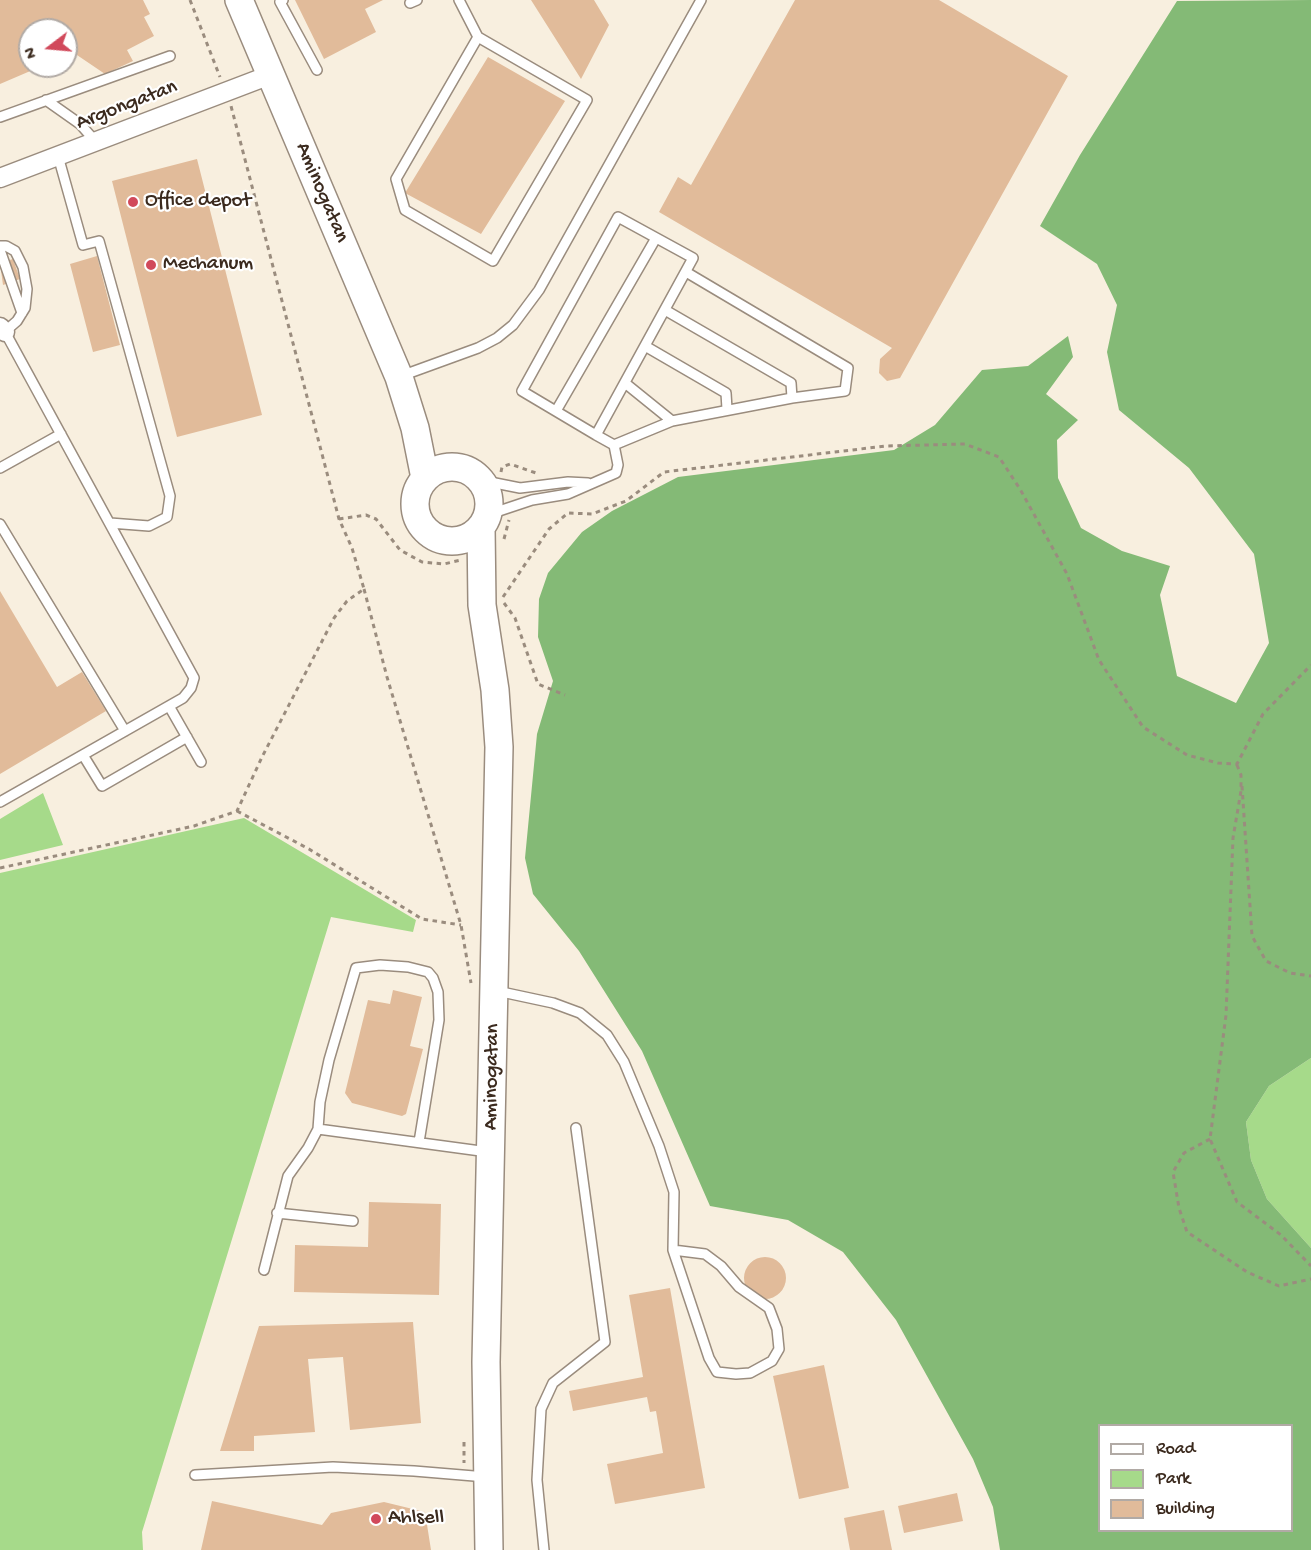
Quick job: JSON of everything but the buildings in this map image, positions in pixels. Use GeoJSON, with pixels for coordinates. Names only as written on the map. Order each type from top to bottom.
{"type":"FeatureCollection","features":[{"type":"Feature","properties":{"kind":"street","name":"Aminogatan"},"geometry":{"type":"LineString","coordinates":[[239,0],[401,381],[427,427],[456,467],[470,471],[480,480],[489,500],[484,521],[482,605],[495,690],[499,747],[483,988],[491,1152],[486,1362],[476,1477],[489,1550]]}},
{"type":"Feature","properties":{"kind":"street","name":"Argongatan"},"geometry":{"type":"LineString","coordinates":[[0,178],[270,75]]}},
{"type":"Feature","properties":{"kind":"street","name":"Aminogatan"},"geometry":{"type":"LineString","coordinates":[[401,381],[415,428],[425,478],[416,493],[415,511],[422,527],[436,538],[445,540],[460,560],[482,605]]}},
{"type":"Feature","properties":{"kind":"street"},"geometry":{"type":"LineString","coordinates":[[425,478],[439,468],[456,467]]}},
{"type":"Feature","properties":{"kind":"street"},"geometry":{"type":"LineString","coordinates":[[445,540],[461,540],[484,521]]}},
{"type":"Feature","properties":{"kind":"lane"},"geometry":{"type":"LineString","coordinates":[[283,0],[280,2],[317,70]]}},
{"type":"Feature","properties":{"kind":"lane"},"geometry":{"type":"LineString","coordinates":[[459,0],[478,37],[587,100],[493,261],[405,210],[396,179],[478,37]]}},
{"type":"Feature","properties":{"kind":"lane"},"geometry":{"type":"LineString","coordinates":[[401,381],[478,348],[497,338],[513,325],[539,290],[701,0]]}},
{"type":"Feature","properties":{"kind":"lane"},"geometry":{"type":"LineString","coordinates":[[0,117],[170,56]]}},
{"type":"Feature","properties":{"kind":"lane"},"geometry":{"type":"LineString","coordinates":[[46,100],[80,124],[96,142]]}},
{"type":"Feature","properties":{"kind":"lane"},"geometry":{"type":"LineString","coordinates":[[58,156],[83,245],[99,241],[170,496],[167,517],[149,526],[110,523]]}},
{"type":"Feature","properties":{"kind":"lane"},"geometry":{"type":"LineString","coordinates":[[484,521],[532,500],[568,494],[616,473],[618,465],[614,445],[596,435],[522,391],[618,217],[693,258],[596,435]]}},
{"type":"Feature","properties":{"kind":"lane"},"geometry":{"type":"LineString","coordinates":[[556,411],[656,238]]}},
{"type":"Feature","properties":{"kind":"lane"},"geometry":{"type":"LineString","coordinates":[[0,802],[183,698],[191,688],[194,678],[2,331],[22,313],[27,289],[23,267],[15,251],[6,246],[0,248],[22,313]]}},
{"type":"Feature","properties":{"kind":"lane"},"geometry":{"type":"LineString","coordinates":[[614,445],[672,421],[727,409],[845,391],[848,368],[686,272]]}},
{"type":"Feature","properties":{"kind":"lane"},"geometry":{"type":"LineString","coordinates":[[665,310],[791,383],[792,398]]}},
{"type":"Feature","properties":{"kind":"lane"},"geometry":{"type":"LineString","coordinates":[[645,346],[726,393],[727,409]]}},
{"type":"Feature","properties":{"kind":"lane"},"geometry":{"type":"LineString","coordinates":[[625,383],[672,421]]}},
{"type":"Feature","properties":{"kind":"lane"},"geometry":{"type":"LineString","coordinates":[[0,468],[61,434]]}},
{"type":"Feature","properties":{"kind":"lane"},"geometry":{"type":"LineString","coordinates":[[480,480],[520,488],[568,482],[590,483]]}},
{"type":"Feature","properties":{"kind":"lane"},"geometry":{"type":"LineString","coordinates":[[0,524],[125,731]]}},
{"type":"Feature","properties":{"kind":"lane"},"geometry":{"type":"LineString","coordinates":[[169,706],[201,762]]}},
{"type":"Feature","properties":{"kind":"lane"},"geometry":{"type":"LineString","coordinates":[[83,755],[102,786],[187,737]]}},
{"type":"Feature","properties":{"kind":"lane"},"geometry":{"type":"LineString","coordinates":[[264,1270],[288,1176],[309,1148],[318,1129],[320,1102],[329,1060],[357,968],[380,965],[408,967],[428,972],[438,992],[439,1020],[419,1142]]}},
{"type":"Feature","properties":{"kind":"lane"},"geometry":{"type":"LineString","coordinates":[[483,988],[553,1003],[580,1013],[607,1035],[624,1062],[659,1146],[674,1192],[673,1250],[709,1358],[717,1372],[750,1373],[772,1361],[779,1349],[777,1329],[769,1308],[739,1287],[721,1266],[705,1254],[673,1250]]}},
{"type":"Feature","properties":{"kind":"lane"},"geometry":{"type":"LineString","coordinates":[[544,1550],[537,1480],[541,1409],[553,1383],[605,1342],[576,1128]]}},
{"type":"Feature","properties":{"kind":"lane"},"geometry":{"type":"LineString","coordinates":[[318,1129],[491,1152]]}},
{"type":"Feature","properties":{"kind":"lane"},"geometry":{"type":"LineString","coordinates":[[277,1214],[353,1221]]}},
{"type":"Feature","properties":{"kind":"lane"},"geometry":{"type":"LineString","coordinates":[[195,1474],[333,1467],[476,1477]]}},
{"type":"Feature","properties":{"kind":"path"},"geometry":{"type":"LineString","coordinates":[[190,0],[236,122],[339,519],[352,548],[387,677],[469,957],[483,988]]}},
{"type":"Feature","properties":{"kind":"path"},"geometry":{"type":"LineString","coordinates":[[565,695],[538,684],[515,618],[501,600],[549,530],[568,513],[592,514],[626,501],[664,472],[886,446],[965,444],[999,458],[1020,489],[1067,574],[1099,660],[1143,727],[1187,754],[1218,763],[1237,764]]}},
{"type":"Feature","properties":{"kind":"path"},"geometry":{"type":"LineString","coordinates":[[0,868],[194,826],[237,811],[261,757],[334,618],[347,602],[364,589]]}},
{"type":"Feature","properties":{"kind":"path"},"geometry":{"type":"LineString","coordinates":[[1311,665],[1263,714],[1237,764],[1245,801],[1247,896],[1252,936],[1266,961],[1290,973],[1311,976]]}},
{"type":"Feature","properties":{"kind":"path"},"geometry":{"type":"LineString","coordinates":[[1241,775],[1233,837],[1226,1015],[1210,1139],[1237,1202],[1281,1235],[1311,1266]]}},
{"type":"Feature","properties":{"kind":"path"},"geometry":{"type":"LineString","coordinates":[[237,811],[309,849],[422,919],[461,925]]}},
{"type":"Feature","properties":{"kind":"path"},"geometry":{"type":"LineString","coordinates":[[1210,1139],[1184,1153],[1173,1172],[1179,1208],[1187,1232],[1247,1272],[1279,1286],[1311,1279]]}},
{"type":"Feature","properties":{"kind":"path"},"geometry":{"type":"LineString","coordinates":[[464,1432],[476,1477]]}},
{"type":"Feature","properties":{"kind":"green space"},"geometry":{"type":"Polygon","coordinates":[[[1311,0],[1311,1058],[1269,1086],[1246,1122],[1251,1160],[1267,1199],[1311,1248],[1311,1550],[1000,1550],[993,1507],[973,1459],[896,1320],[843,1252],[788,1220],[710,1206],[642,1051],[579,951],[533,894],[525,858],[537,734],[553,681],[538,637],[539,599],[548,573],[582,532],[612,511],[678,477],[894,450],[935,425],[982,370],[1028,366],[1068,336],[1073,357],[1046,394],[1078,420],[1057,440],[1058,478],[1081,528],[1122,551],[1170,566],[1160,595],[1177,676],[1236,703],[1269,643],[1254,554],[1189,468],[1119,410],[1107,352],[1117,305],[1097,264],[1040,226],[1080,155],[1177,1],[1311,0]]]}},
{"type":"Feature","properties":{"kind":"green space"},"geometry":{"type":"Polygon","coordinates":[[[43,793],[63,845],[0,860],[0,819],[43,793]]]}},
{"type":"Feature","properties":{"kind":"green space"},"geometry":{"type":"Polygon","coordinates":[[[244,818],[416,920],[413,932],[331,917],[142,1532],[143,1550],[0,1550],[0,873],[244,818]]]}},
{"type":"Feature","properties":{"kind":"green space"},"geometry":{"type":"Polygon","coordinates":[[[1311,1058],[1311,1248],[1267,1199],[1251,1160],[1246,1122],[1269,1086],[1311,1058]]]}},
{"type":"Feature","properties":{"kind":"place","name":"Office depot"},"geometry":{"type":"Point","coordinates":[133,202]}},
{"type":"Feature","properties":{"kind":"place","name":"Mechanum"},"geometry":{"type":"Point","coordinates":[151,265]}},
{"type":"Feature","properties":{"kind":"place","name":"Ahlsell"},"geometry":{"type":"Point","coordinates":[376,1519]}}]}
